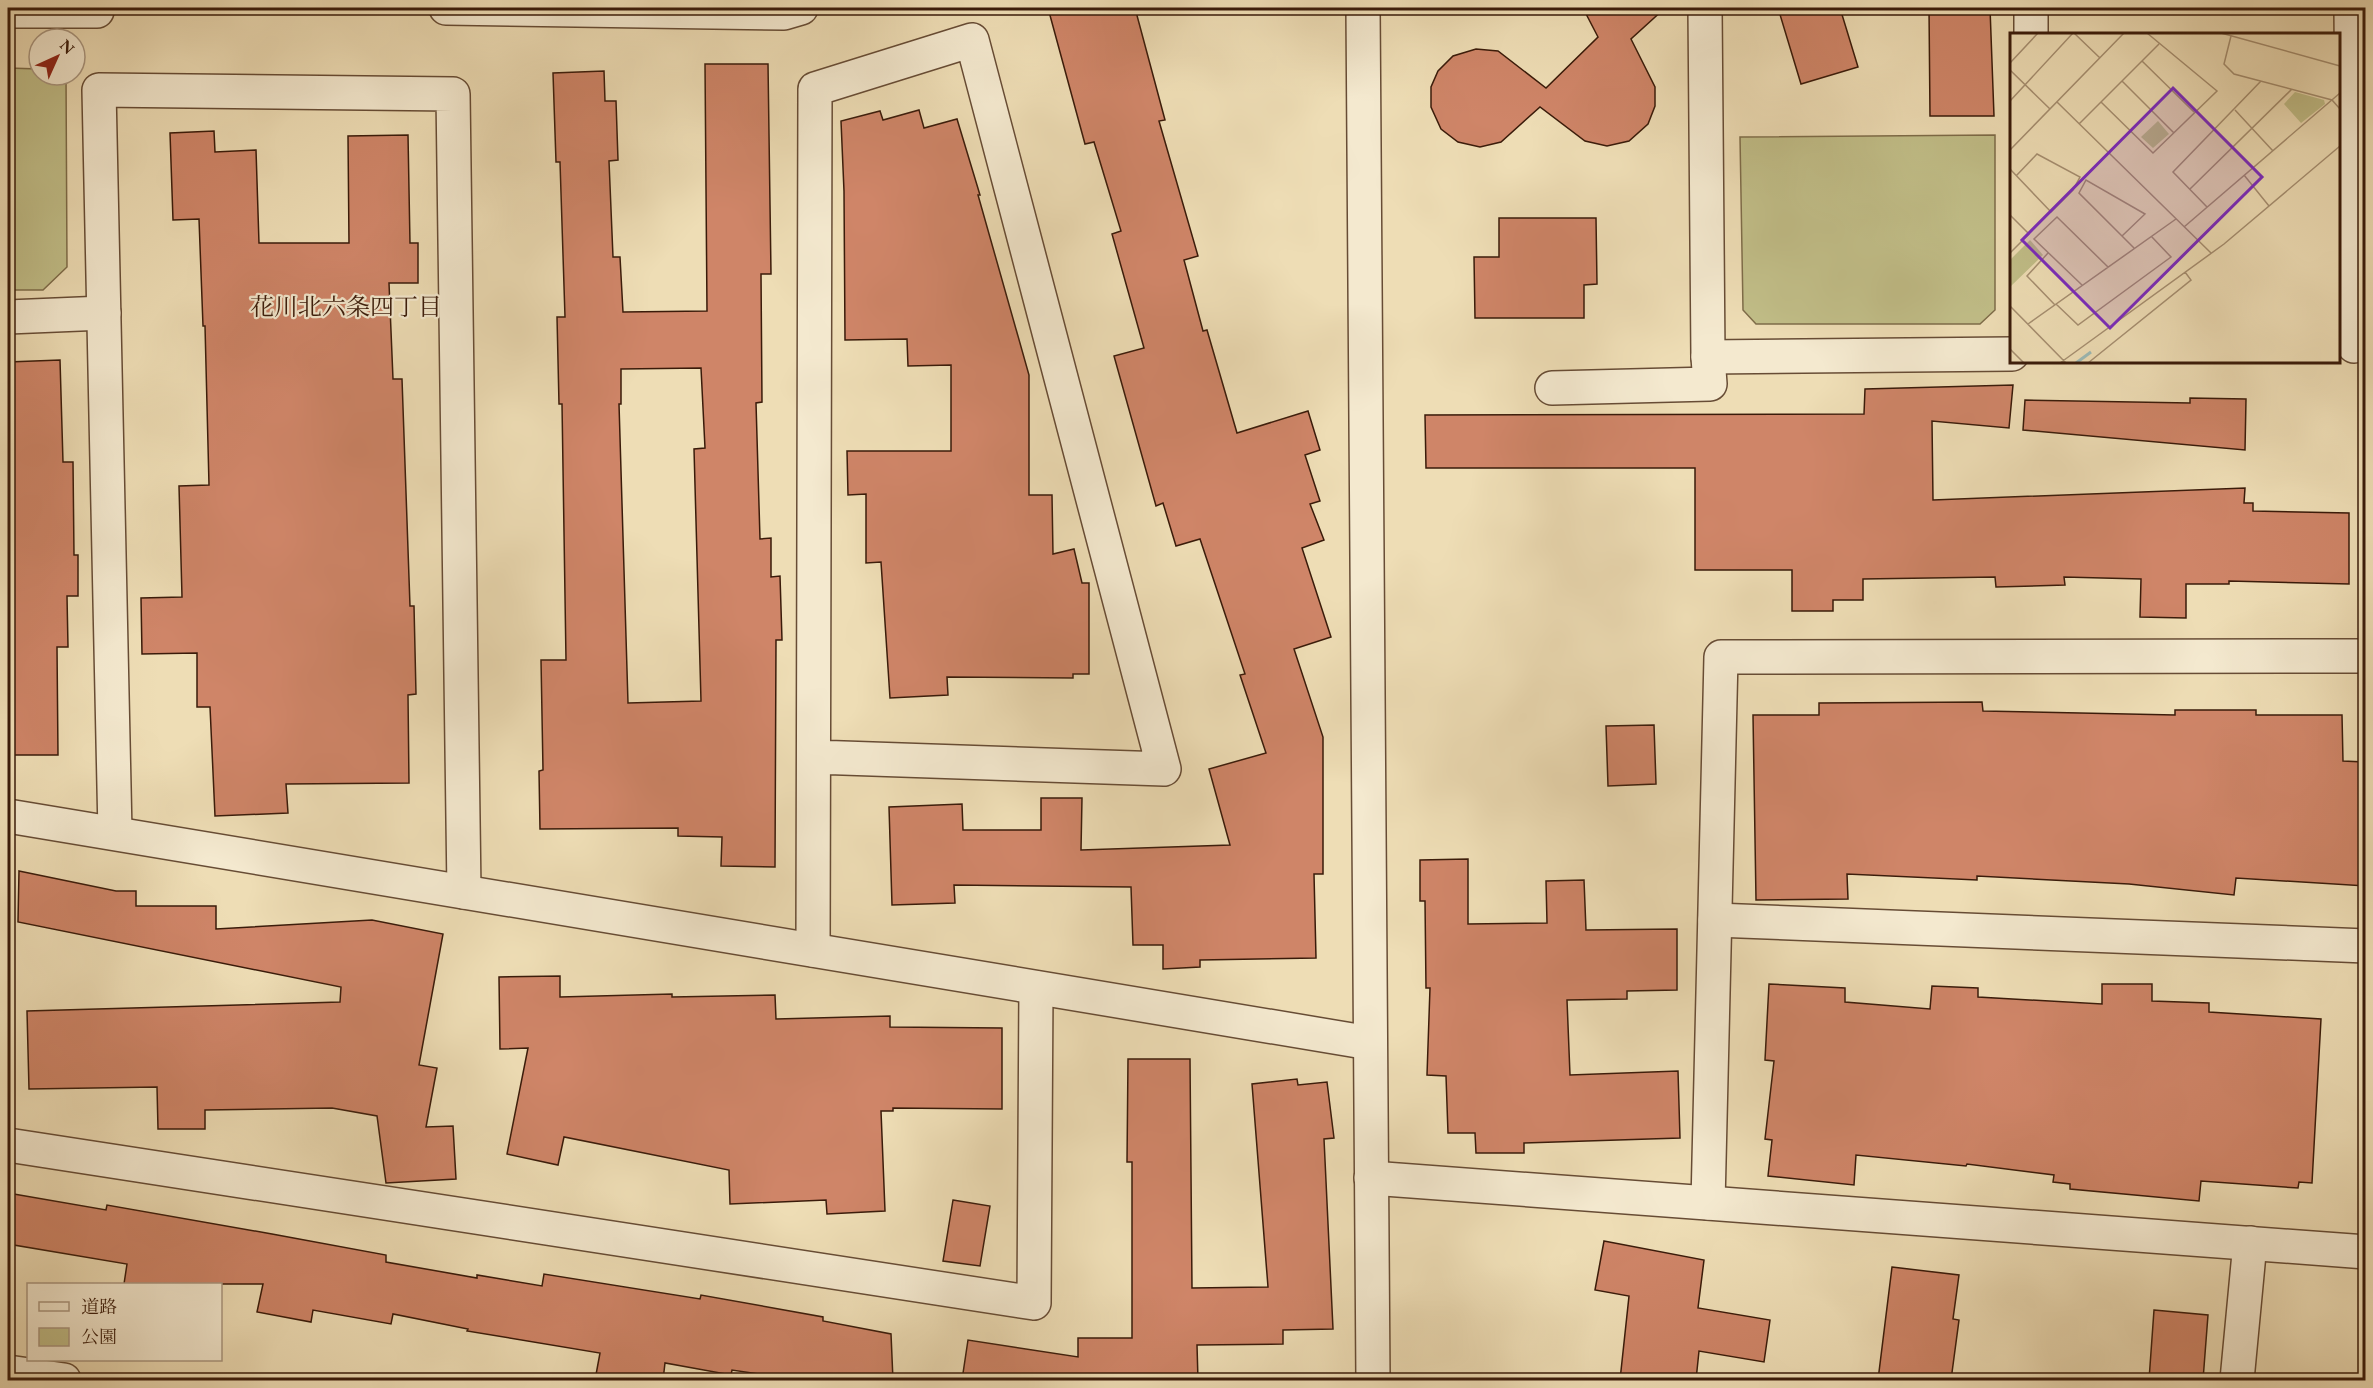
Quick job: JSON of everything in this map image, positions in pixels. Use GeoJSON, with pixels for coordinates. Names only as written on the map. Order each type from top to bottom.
{"type":"FeatureCollection","features":[{"type":"Feature","properties":{"kind":"street"},"geometry":{"type":"LineString","coordinates":[[8,12],[97,10],[97,8]]}},
{"type":"Feature","properties":{"kind":"street"},"geometry":{"type":"LineString","coordinates":[[446,8],[784,13],[801,8]]}},
{"type":"Feature","properties":{"kind":"street"},"geometry":{"type":"LineString","coordinates":[[1363,8],[1373,1380]]}},
{"type":"Feature","properties":{"kind":"street"},"geometry":{"type":"LineString","coordinates":[[1552,388],[1710,384],[1705,8]]}},
{"type":"Feature","properties":{"kind":"street"},"geometry":{"type":"LineString","coordinates":[[2031,8],[2031,33]]}},
{"type":"Feature","properties":{"kind":"street"},"geometry":{"type":"LineString","coordinates":[[2351,8],[2353,347]]}},
{"type":"Feature","properties":{"kind":"street"},"geometry":{"type":"LineString","coordinates":[[813,950],[815,89],[972,40],[1164,769],[814,757]]}},
{"type":"Feature","properties":{"kind":"street"},"geometry":{"type":"LineString","coordinates":[[115,834],[99,90],[453,94],[464,892]]}},
{"type":"Feature","properties":{"kind":"street"},"geometry":{"type":"LineString","coordinates":[[8,317],[104,313]]}},
{"type":"Feature","properties":{"kind":"street"},"geometry":{"type":"LineString","coordinates":[[1708,357],[2010,354]]}},
{"type":"Feature","properties":{"kind":"street"},"geometry":{"type":"LineString","coordinates":[[1708,1203],[1721,657],[2366,656]]}},
{"type":"Feature","properties":{"kind":"street"},"geometry":{"type":"LineString","coordinates":[[8,816],[1370,1043]]}},
{"type":"Feature","properties":{"kind":"street"},"geometry":{"type":"LineString","coordinates":[[1715,920],[2366,946]]}},
{"type":"Feature","properties":{"kind":"street"},"geometry":{"type":"LineString","coordinates":[[8,1145],[1034,1303],[1036,987]]}},
{"type":"Feature","properties":{"kind":"street"},"geometry":{"type":"LineString","coordinates":[[1371,1178],[2366,1252]]}},
{"type":"Feature","properties":{"kind":"street"},"geometry":{"type":"LineString","coordinates":[[2237,1380],[2250,1243]]}},
{"type":"Feature","properties":{"kind":"street"},"geometry":{"type":"LineString","coordinates":[[8,1372],[64,1380]]}},
{"type":"Feature","properties":{"kind":"green space"},"geometry":{"type":"Polygon","coordinates":[[[8,68],[27,69],[27,87],[66,87],[67,267],[43,290],[8,290],[8,68]]]}},
{"type":"Feature","properties":{"kind":"green space"},"geometry":{"type":"Polygon","coordinates":[[[1995,135],[1995,310],[1980,324],[1756,324],[1743,310],[1740,137],[1995,135]]]}},
{"type":"Feature","properties":{"kind":"building"},"geometry":{"type":"Polygon","coordinates":[[[1048,8],[1135,8],[1165,120],[1159,121],[1198,256],[1184,260],[1203,331],[1207,330],[1237,433],[1308,411],[1320,450],[1305,455],[1320,501],[1310,504],[1324,540],[1302,548],[1331,637],[1294,649],[1323,737],[1323,874],[1314,874],[1316,958],[1200,960],[1200,967],[1163,969],[1163,945],[1133,945],[1131,887],[954,885],[955,903],[892,905],[889,807],[962,804],[963,830],[1041,830],[1041,798],[1082,798],[1081,850],[1230,845],[1209,769],[1266,753],[1240,675],[1245,674],[1200,539],[1176,546],[1163,503],[1156,506],[1114,356],[1144,348],[1112,234],[1121,231],[1094,142],[1085,144],[1048,8]]]}},
{"type":"Feature","properties":{"kind":"building"},"geometry":{"type":"Polygon","coordinates":[[[1583,8],[1665,8],[1631,39],[1655,87],[1655,106],[1648,124],[1629,141],[1607,146],[1585,141],[1540,107],[1501,142],[1480,147],[1458,142],[1441,129],[1431,107],[1431,87],[1438,71],[1453,56],[1476,49],[1498,51],[1546,88],[1598,37],[1583,8]]]}},
{"type":"Feature","properties":{"kind":"building"},"geometry":{"type":"Polygon","coordinates":[[[1778,8],[1840,8],[1858,67],[1801,84],[1778,8]]]}},
{"type":"Feature","properties":{"kind":"building"},"geometry":{"type":"Polygon","coordinates":[[[1929,8],[1990,8],[1994,116],[1930,116],[1929,8]]]}},
{"type":"Feature","properties":{"kind":"building"},"geometry":{"type":"Polygon","coordinates":[[[705,64],[768,64],[771,274],[761,274],[762,402],[756,403],[760,539],[771,538],[771,577],[780,576],[782,640],[776,640],[775,867],[721,866],[722,837],[678,836],[678,828],[540,829],[539,771],[543,770],[541,660],[566,660],[562,404],[559,404],[557,317],[565,317],[560,162],[556,162],[553,73],[604,71],[605,101],[616,101],[618,160],[609,161],[613,257],[620,257],[623,312],[707,311],[705,64]],[[701,368],[621,369],[621,404],[619,404],[628,703],[701,701],[694,449],[705,448],[701,368]]]}},
{"type":"Feature","properties":{"kind":"building"},"geometry":{"type":"Polygon","coordinates":[[[919,110],[924,128],[957,119],[980,195],[978,195],[1029,375],[1029,495],[1052,495],[1053,554],[1074,549],[1082,583],[1089,583],[1089,674],[1073,674],[1073,678],[947,677],[948,695],[890,698],[881,562],[866,563],[866,494],[848,495],[847,451],[951,451],[951,365],[908,366],[907,339],[845,340],[841,121],[880,111],[883,120],[919,110]]]}},
{"type":"Feature","properties":{"kind":"building"},"geometry":{"type":"Polygon","coordinates":[[[214,131],[215,152],[256,150],[259,243],[349,243],[348,136],[408,135],[410,243],[418,243],[418,283],[389,283],[393,379],[402,379],[410,606],[414,606],[416,694],[408,695],[409,783],[286,784],[288,813],[215,816],[210,707],[197,707],[197,653],[142,654],[141,598],[182,597],[179,486],[209,485],[205,326],[203,326],[199,219],[173,220],[170,133],[214,131]]]}},
{"type":"Feature","properties":{"kind":"building"},"geometry":{"type":"Polygon","coordinates":[[[1499,218],[1596,218],[1597,284],[1584,285],[1584,318],[1475,318],[1474,257],[1499,257],[1499,218]]]}},
{"type":"Feature","properties":{"kind":"building"},"geometry":{"type":"Polygon","coordinates":[[[60,360],[63,462],[73,462],[74,555],[78,555],[78,596],[67,596],[68,647],[57,647],[58,755],[8,755],[8,362],[60,360]]]}},
{"type":"Feature","properties":{"kind":"building"},"geometry":{"type":"Polygon","coordinates":[[[2013,385],[2009,428],[1932,421],[1933,500],[2245,488],[2244,503],[2253,503],[2253,511],[2349,513],[2349,584],[2229,581],[2229,584],[2186,584],[2186,618],[2140,617],[2141,579],[2064,577],[2065,585],[1996,587],[1995,577],[1863,579],[1863,600],[1833,600],[1833,611],[1792,611],[1792,570],[1695,570],[1695,468],[1426,468],[1425,415],[1864,414],[1865,389],[2013,385]]]}},
{"type":"Feature","properties":{"kind":"building"},"geometry":{"type":"Polygon","coordinates":[[[2190,398],[2246,399],[2245,450],[2023,430],[2025,400],[2190,403],[2190,398]]]}},
{"type":"Feature","properties":{"kind":"building"},"geometry":{"type":"Polygon","coordinates":[[[1982,702],[1983,711],[2175,715],[2175,710],[2256,710],[2256,715],[2342,715],[2343,761],[2364,762],[2363,832],[2366,832],[2366,886],[2236,878],[2234,895],[2129,884],[1977,876],[1977,880],[1847,874],[1848,899],[1756,900],[1753,715],[1819,715],[1819,703],[1982,702]]]}},
{"type":"Feature","properties":{"kind":"building"},"geometry":{"type":"Polygon","coordinates":[[[1654,725],[1656,784],[1608,786],[1606,726],[1654,725]]]}},
{"type":"Feature","properties":{"kind":"building"},"geometry":{"type":"Polygon","coordinates":[[[1468,859],[1468,924],[1547,923],[1546,881],[1584,880],[1586,930],[1677,929],[1677,990],[1627,991],[1627,999],[1567,1000],[1570,1075],[1678,1071],[1680,1138],[1524,1143],[1524,1153],[1476,1153],[1475,1133],[1448,1133],[1446,1076],[1427,1075],[1430,988],[1426,988],[1425,901],[1420,901],[1420,860],[1468,859]]]}},
{"type":"Feature","properties":{"kind":"building"},"geometry":{"type":"Polygon","coordinates":[[[19,871],[116,891],[136,891],[136,906],[216,906],[216,929],[372,920],[443,934],[419,1065],[437,1068],[426,1127],[453,1126],[456,1179],[386,1183],[377,1116],[332,1108],[205,1110],[205,1129],[158,1129],[157,1087],[29,1089],[27,1011],[340,1002],[341,987],[18,922],[19,871]]]}},
{"type":"Feature","properties":{"kind":"building"},"geometry":{"type":"Polygon","coordinates":[[[560,976],[560,997],[672,994],[672,997],[775,995],[776,1019],[890,1016],[890,1027],[1002,1028],[1002,1109],[893,1108],[893,1111],[881,1111],[885,1211],[827,1214],[826,1200],[730,1204],[729,1170],[564,1137],[558,1165],[507,1154],[528,1048],[500,1049],[499,977],[560,976]]]}},
{"type":"Feature","properties":{"kind":"building"},"geometry":{"type":"Polygon","coordinates":[[[1769,984],[1845,988],[1845,1002],[1930,1009],[1932,986],[1978,988],[1978,997],[2102,1004],[2102,984],[2152,984],[2152,1001],[2209,1003],[2209,1012],[2321,1019],[2312,1183],[2299,1182],[2298,1188],[2201,1181],[2199,1201],[2070,1189],[2070,1184],[2053,1182],[2054,1175],[1967,1164],[1966,1166],[1856,1155],[1854,1185],[1768,1176],[1772,1140],[1765,1139],[1774,1061],[1765,1060],[1769,984]]]}},
{"type":"Feature","properties":{"kind":"building"},"geometry":{"type":"Polygon","coordinates":[[[1128,1059],[1190,1059],[1192,1288],[1268,1287],[1252,1084],[1297,1079],[1298,1085],[1327,1082],[1334,1138],[1324,1139],[1333,1329],[1283,1330],[1283,1344],[1197,1345],[1198,1380],[962,1380],[968,1340],[1078,1357],[1078,1338],[1132,1338],[1132,1162],[1127,1162],[1128,1059]]]}},
{"type":"Feature","properties":{"kind":"building"},"geometry":{"type":"Polygon","coordinates":[[[8,1193],[106,1210],[107,1205],[272,1234],[386,1255],[386,1262],[477,1278],[477,1275],[542,1286],[544,1274],[700,1299],[701,1295],[823,1317],[823,1321],[891,1334],[893,1380],[800,1380],[732,1370],[731,1375],[665,1363],[663,1380],[595,1380],[600,1353],[467,1331],[468,1329],[393,1314],[391,1324],[313,1310],[311,1322],[257,1312],[263,1284],[124,1283],[127,1264],[8,1244],[8,1193]]]}},
{"type":"Feature","properties":{"kind":"building"},"geometry":{"type":"Polygon","coordinates":[[[953,1200],[990,1206],[980,1266],[943,1261],[953,1200]]]}},
{"type":"Feature","properties":{"kind":"building"},"geometry":{"type":"Polygon","coordinates":[[[1604,1241],[1704,1260],[1698,1308],[1770,1320],[1764,1362],[1699,1351],[1696,1380],[1620,1380],[1629,1296],[1595,1290],[1604,1241]]]}},
{"type":"Feature","properties":{"kind":"building"},"geometry":{"type":"Polygon","coordinates":[[[1892,1267],[1959,1275],[1953,1319],[1959,1320],[1951,1380],[1878,1380],[1892,1267]]]}},
{"type":"Feature","properties":{"kind":"building"},"geometry":{"type":"Polygon","coordinates":[[[2154,1310],[2208,1315],[2203,1380],[2149,1380],[2154,1310]]]}},
{"type":"Feature","properties":{"kind":"district","name":"花川北六条四丁目"},"geometry":{"type":"Point","coordinates":[346,307]}}]}
